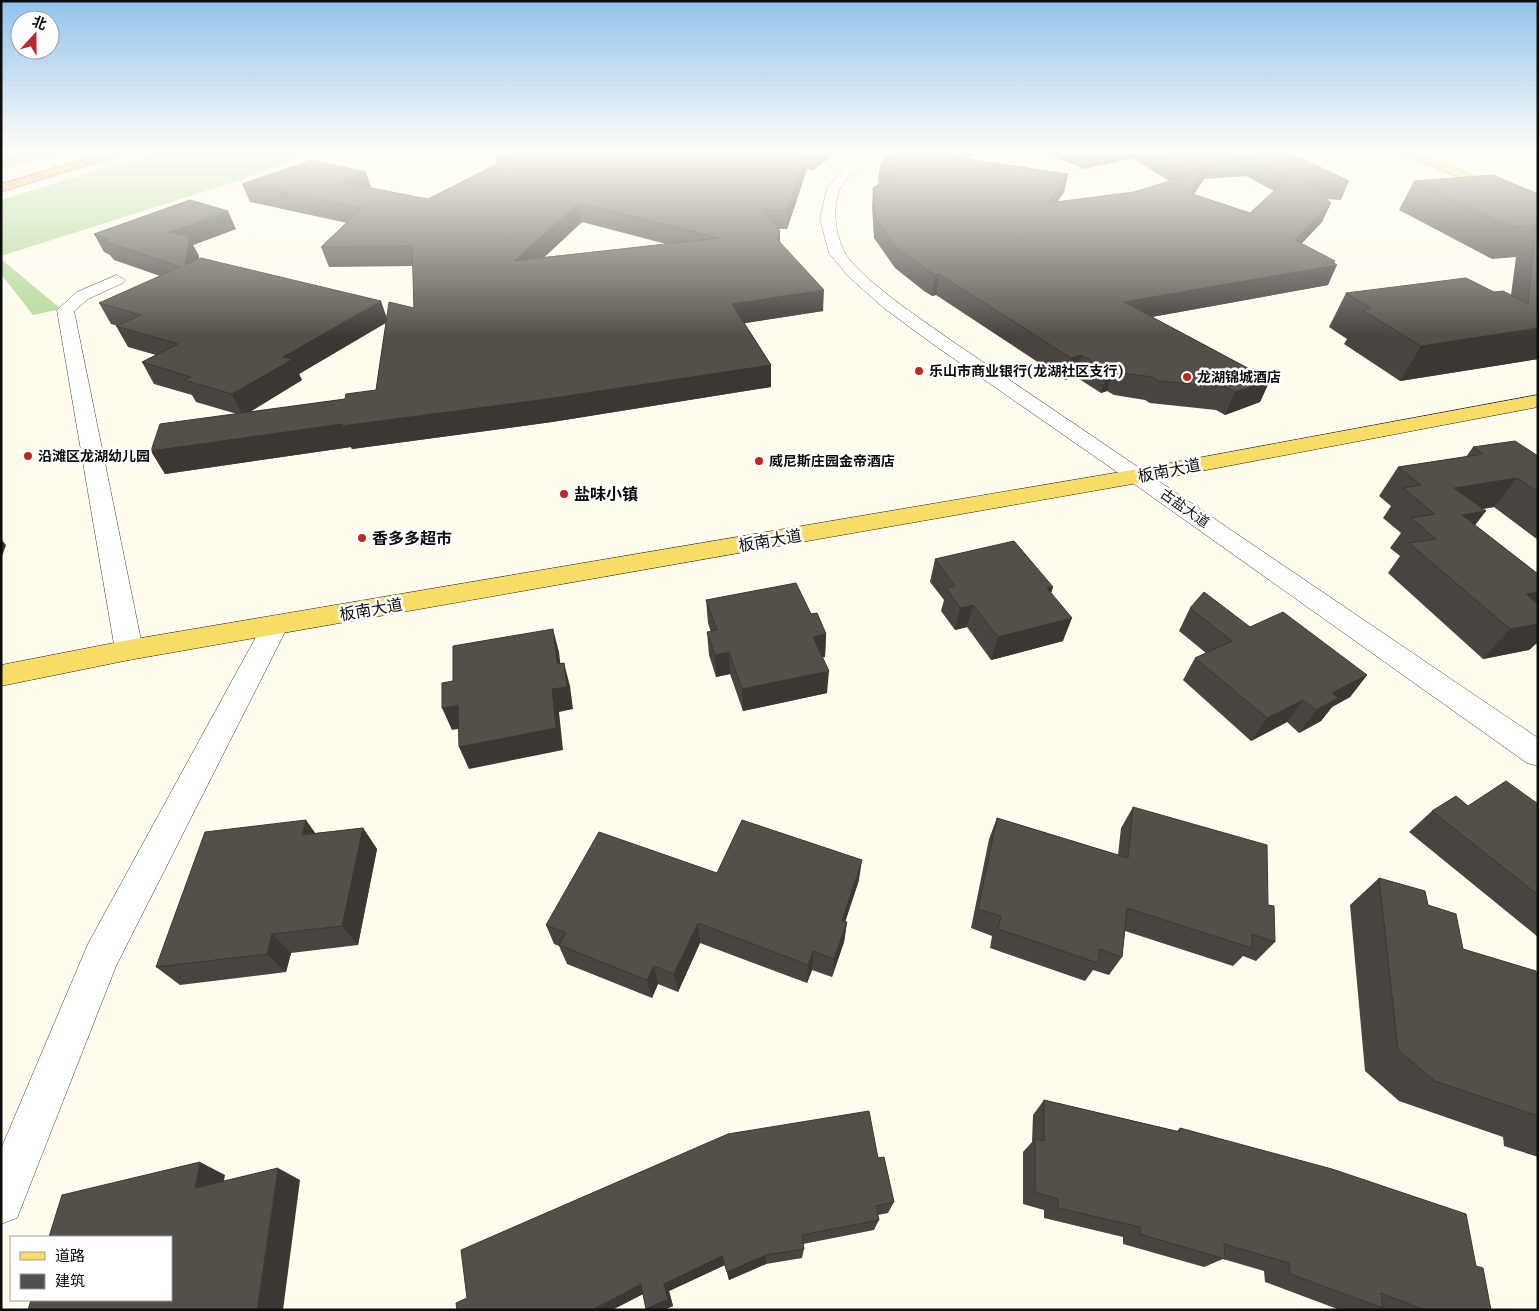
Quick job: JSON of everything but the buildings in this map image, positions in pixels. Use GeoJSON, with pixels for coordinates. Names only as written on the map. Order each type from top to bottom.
{"type":"FeatureCollection","features":[{"type":"Feature","properties":{"kind":"main road","name":"板南大道"},"geometry":{"type":"LineString","coordinates":[[1,676],[129,650],[1138,476],[1538,401]]}},
{"type":"Feature","properties":{"kind":"street","name":"古盐大道"},"geometry":{"type":"LineString","coordinates":[[828,214],[827,219],[837,253],[854,273],[891,305],[1538,754]]}},
{"type":"Feature","properties":{"kind":"street"},"geometry":{"type":"LineString","coordinates":[[117,280],[87,291],[73,300],[65,310],[129,650]]}},
{"type":"Feature","properties":{"kind":"street"},"geometry":{"type":"LineString","coordinates":[[1,1202],[101,957],[275,626]]}},
{"type":"Feature","properties":{"kind":"green space"},"geometry":{"type":"Polygon","coordinates":[[[1,214],[133,214],[1,256],[1,214]]]}},
{"type":"Feature","properties":{"kind":"green space"},"geometry":{"type":"Polygon","coordinates":[[[1,259],[61,309],[33,315],[1,274],[1,259]]]}},
{"type":"Feature","properties":{"kind":"place","name":"乐山市商业银行(龙湖社区支行)"},"geometry":{"type":"Point","coordinates":[919,371]}},
{"type":"Feature","properties":{"kind":"place","name":"龙湖锦城酒店"},"geometry":{"type":"Point","coordinates":[1187,377]}},
{"type":"Feature","properties":{"kind":"place","name":"沿滩区龙湖幼儿园"},"geometry":{"type":"Point","coordinates":[28,456]}},
{"type":"Feature","properties":{"kind":"place","name":"威尼斯庄园金帝酒店"},"geometry":{"type":"Point","coordinates":[759,461]}},
{"type":"Feature","properties":{"kind":"place","name":"盐味小镇"},"geometry":{"type":"Point","coordinates":[564,494]}},
{"type":"Feature","properties":{"kind":"place","name":"香多多超市"},"geometry":{"type":"Point","coordinates":[362,538]}}]}
